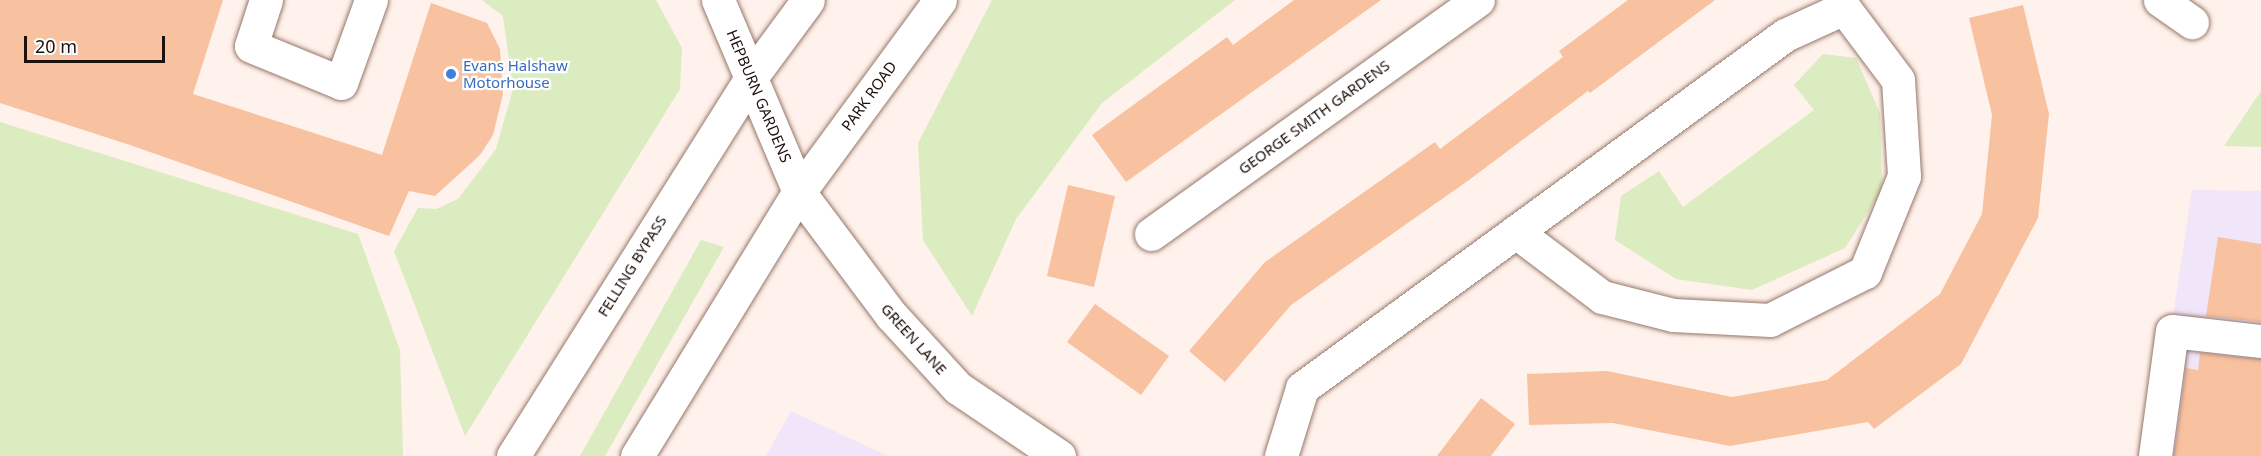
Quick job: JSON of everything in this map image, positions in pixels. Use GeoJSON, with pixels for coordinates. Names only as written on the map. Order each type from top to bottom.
{"type":"FeatureCollection","features":[{"type":"Feature","properties":{"kind":"main road"},"geometry":{"type":"LineString","coordinates":[[266,0],[251,46],[341,83],[371,0]]}},
{"type":"Feature","properties":{"kind":"main road","name":"HEPBURN GARDENS"},"geometry":{"type":"LineString","coordinates":[[718,0],[799,192]]}},
{"type":"Feature","properties":{"kind":"main road"},"geometry":{"type":"LineString","coordinates":[[752,76],[808,0]]}},
{"type":"Feature","properties":{"kind":"main road","name":"PARK ROAD"},"geometry":{"type":"LineString","coordinates":[[799,192],[940,0]]}},
{"type":"Feature","properties":{"kind":"main road","name":"GEORGE SMITH GARDENS"},"geometry":{"type":"LineString","coordinates":[[1151,234],[1478,0]]}},
{"type":"Feature","properties":{"kind":"main road"},"geometry":{"type":"LineString","coordinates":[[2160,0],[2192,22]]}},
{"type":"Feature","properties":{"kind":"main road"},"geometry":{"type":"LineString","coordinates":[[1281,456],[1302,388],[1785,35],[1844,4],[1899,80],[1904,177],[1865,272],[1770,320],[1673,315],[1602,297],[1516,232]]}},
{"type":"Feature","properties":{"kind":"main road","name":"FELLING BYPASS"},"geometry":{"type":"LineString","coordinates":[[513,456],[752,76]]}},
{"type":"Feature","properties":{"kind":"main road"},"geometry":{"type":"LineString","coordinates":[[637,456],[799,192]]}},
{"type":"Feature","properties":{"kind":"main road","name":"GREEN LANE"},"geometry":{"type":"LineString","coordinates":[[799,192],[891,315],[958,388],[1059,456]]}},
{"type":"Feature","properties":{"kind":"main road"},"geometry":{"type":"LineString","coordinates":[[2155,456],[2172,331],[2261,341]]}},
{"type":"Feature","properties":{"kind":"shaded area"},"geometry":{"type":"Polygon","coordinates":[[[2192,190],[2261,191],[2261,456],[2152,456],[2192,190]]]}},
{"type":"Feature","properties":{"kind":"shaded area"},"geometry":{"type":"Polygon","coordinates":[[[791,411],[888,456],[766,456],[791,411]]]}},
{"type":"Feature","properties":{"kind":"green space"},"geometry":{"type":"Polygon","coordinates":[[[482,0],[656,0],[682,48],[680,89],[465,436],[394,251],[418,208],[436,209],[458,199],[496,149],[513,89],[503,16],[482,0]]]}},
{"type":"Feature","properties":{"kind":"green space"},"geometry":{"type":"Polygon","coordinates":[[[992,0],[1235,0],[1102,103],[1016,219],[972,316],[923,240],[918,143],[992,0]]]}},
{"type":"Feature","properties":{"kind":"green space"},"geometry":{"type":"Polygon","coordinates":[[[1823,54],[1856,58],[1880,113],[1882,190],[1845,248],[1752,290],[1676,279],[1615,240],[1621,196],[1659,171],[1683,207],[1814,110],[1794,85],[1823,54]]]}},
{"type":"Feature","properties":{"kind":"green space"},"geometry":{"type":"Polygon","coordinates":[[[2261,91],[2261,147],[2224,146],[2261,91]]]}},
{"type":"Feature","properties":{"kind":"green space"},"geometry":{"type":"Polygon","coordinates":[[[0,122],[358,234],[400,350],[403,456],[0,456],[0,122]]]}},
{"type":"Feature","properties":{"kind":"green space"},"geometry":{"type":"Polygon","coordinates":[[[701,240],[724,247],[605,456],[580,456],[701,240]]]}},
{"type":"Feature","properties":{"kind":"building"},"geometry":{"type":"Polygon","coordinates":[[[0,0],[223,0],[193,94],[382,155],[431,3],[487,23],[500,49],[503,94],[493,135],[480,155],[435,196],[409,191],[389,236],[130,145],[0,103],[0,0]]]}},
{"type":"Feature","properties":{"kind":"building"},"geometry":{"type":"Polygon","coordinates":[[[1294,0],[1381,0],[1126,182],[1092,135],[1227,37],[1233,45],[1294,0]]]}},
{"type":"Feature","properties":{"kind":"building"},"geometry":{"type":"Polygon","coordinates":[[[1628,0],[1715,0],[1590,93],[1588,91],[1469,180],[1291,305],[1225,382],[1189,351],[1265,262],[1435,142],[1440,149],[1563,57],[1559,51],[1628,0]]]}},
{"type":"Feature","properties":{"kind":"building"},"geometry":{"type":"Polygon","coordinates":[[[2023,5],[2049,114],[2038,218],[1961,364],[1874,429],[1868,422],[1730,446],[1613,423],[1529,425],[1527,374],[1607,371],[1732,397],[1827,380],[1940,294],[1982,214],[1992,115],[1969,18],[2023,5]]]}},
{"type":"Feature","properties":{"kind":"building"},"geometry":{"type":"Polygon","coordinates":[[[1068,185],[1115,196],[1094,287],[1047,276],[1068,185]]]}},
{"type":"Feature","properties":{"kind":"building"},"geometry":{"type":"Polygon","coordinates":[[[2218,237],[2261,244],[2261,322],[2206,316],[2218,237]]]}},
{"type":"Feature","properties":{"kind":"building"},"geometry":{"type":"Polygon","coordinates":[[[1095,304],[1169,356],[1141,395],[1067,342],[1095,304]]]}},
{"type":"Feature","properties":{"kind":"building"},"geometry":{"type":"Polygon","coordinates":[[[2200,353],[2261,359],[2261,456],[2174,456],[2186,368],[2198,370],[2200,353]]]}},
{"type":"Feature","properties":{"kind":"building"},"geometry":{"type":"Polygon","coordinates":[[[1481,398],[1515,424],[1491,456],[1437,456],[1481,398]]]}},
{"type":"Feature","properties":{"kind":"place","name":"Evans Halshaw Motorhouse"},"geometry":{"type":"Point","coordinates":[451,74]}}]}
